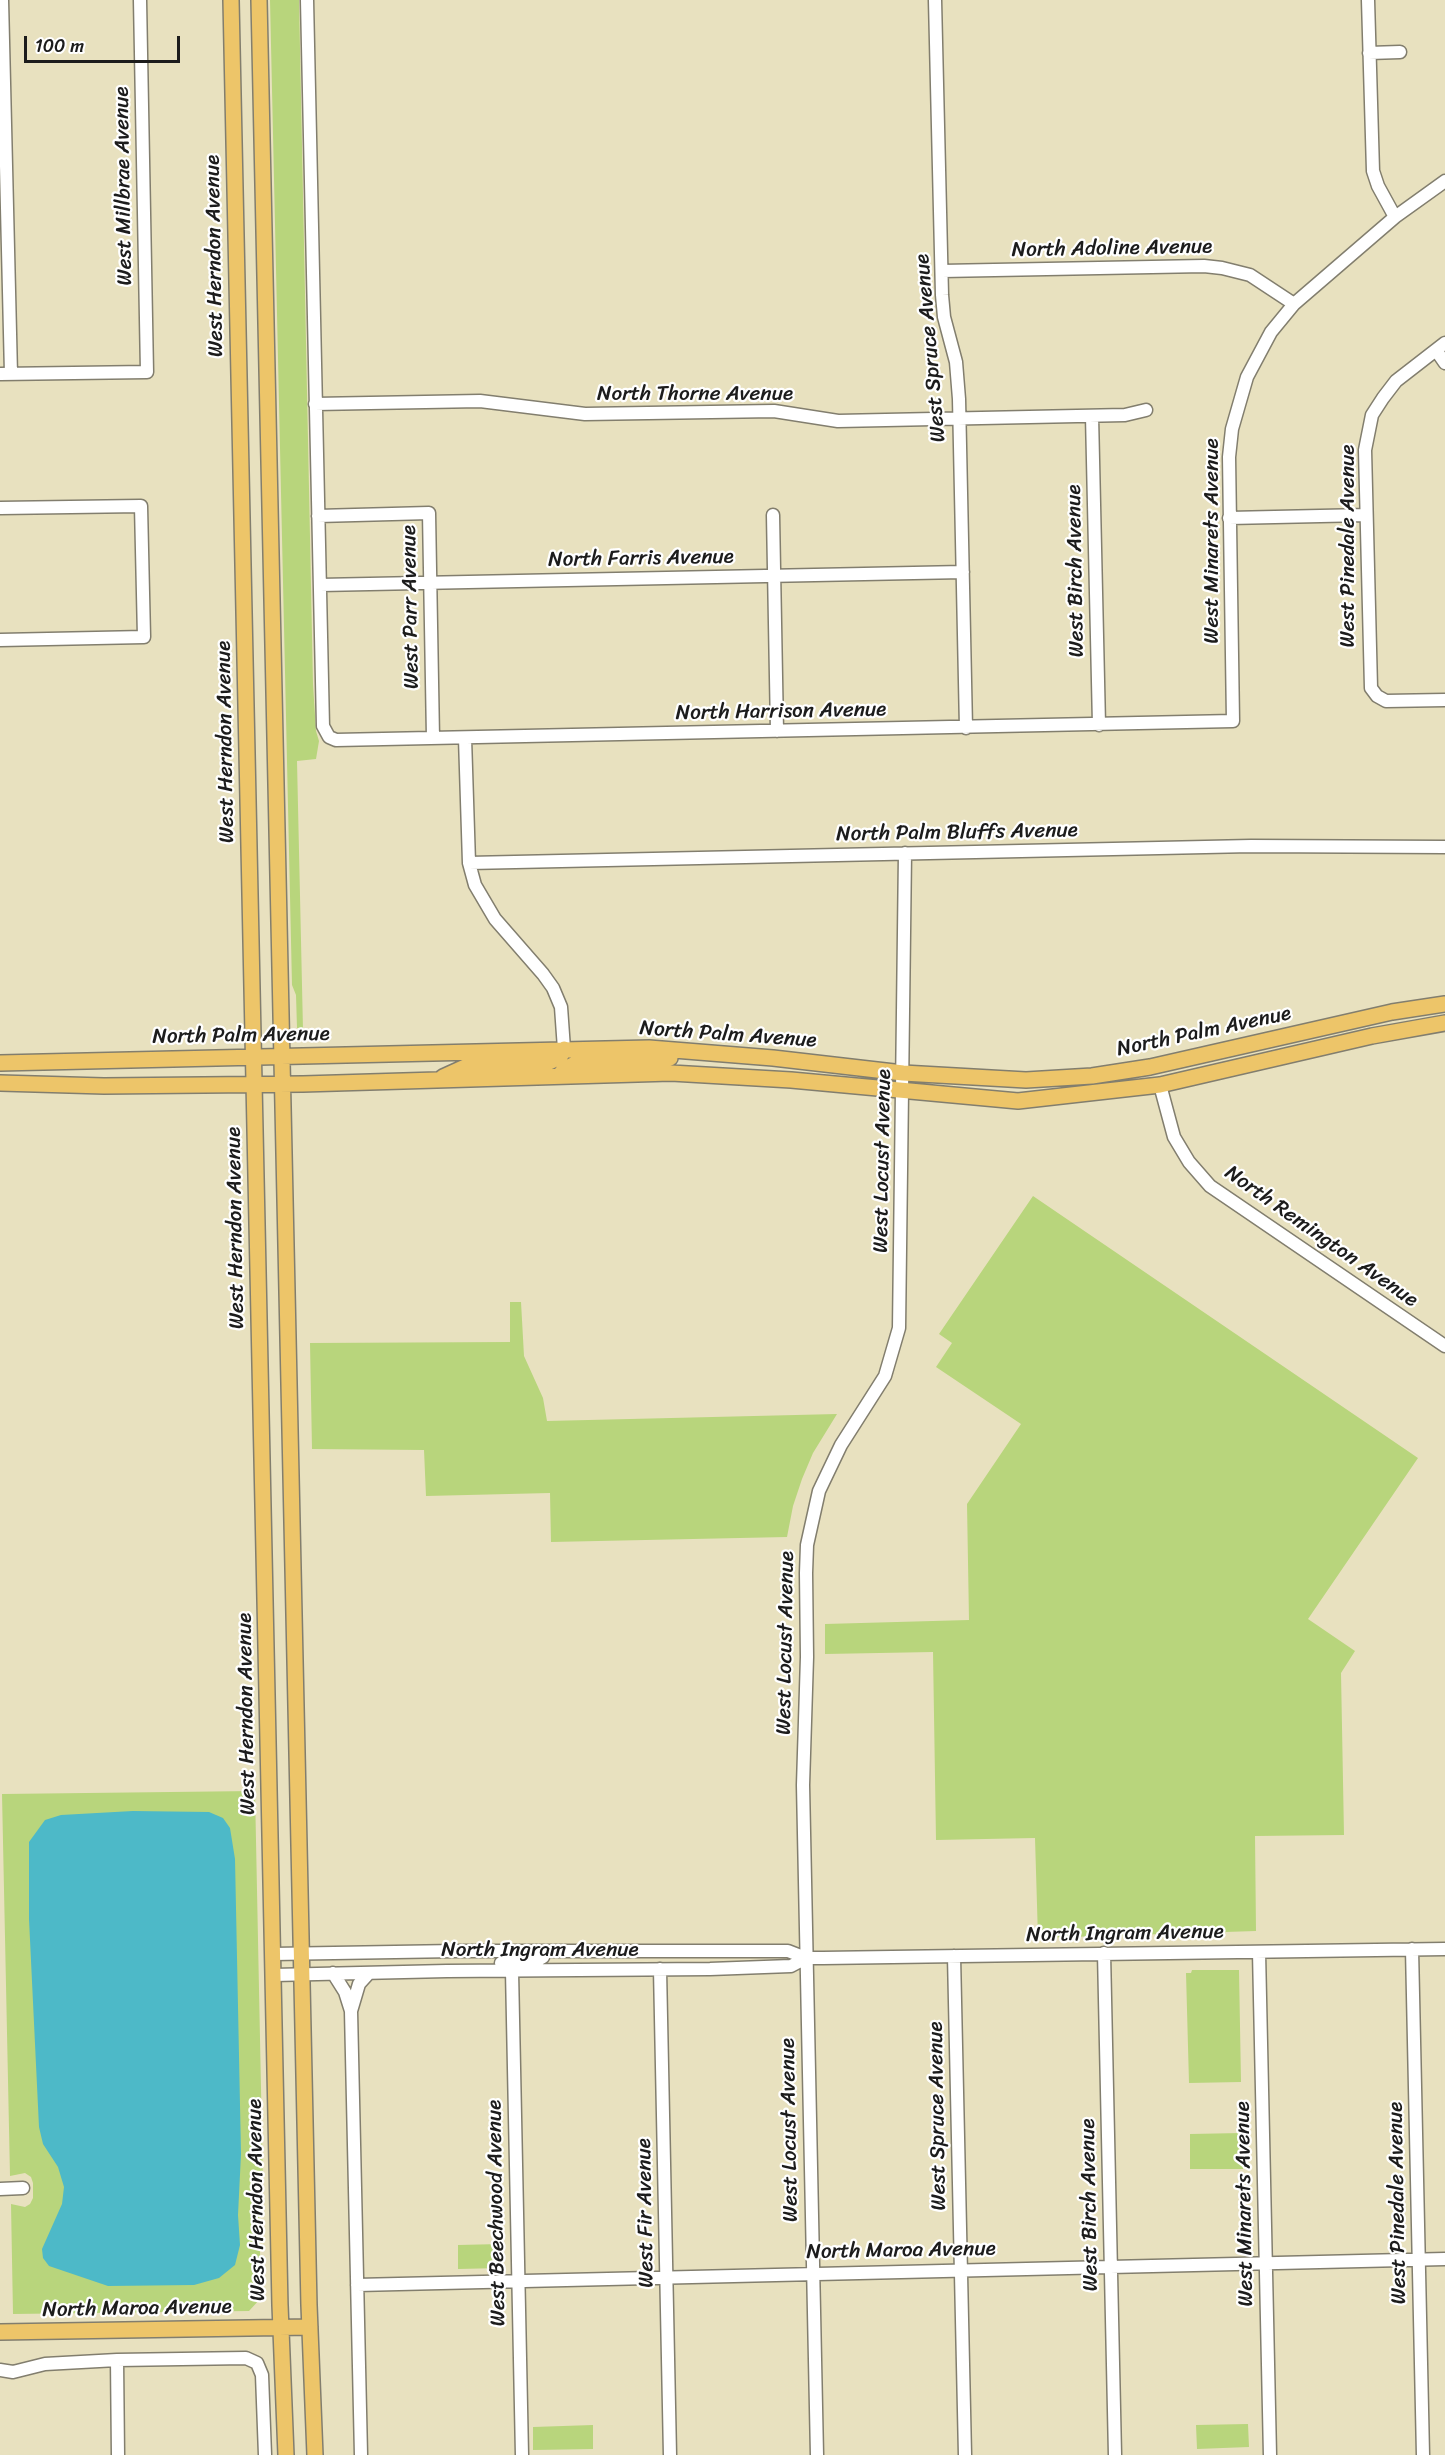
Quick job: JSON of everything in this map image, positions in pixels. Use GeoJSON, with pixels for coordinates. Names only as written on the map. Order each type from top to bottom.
{"type":"FeatureCollection","features":[{"type":"Feature","properties":{"kind":"main road","name":"West Herndon Avenue"},"geometry":{"type":"LineString","coordinates":[[231,0],[281,2328],[286,2455]]}},
{"type":"Feature","properties":{"kind":"main road"},"geometry":{"type":"LineString","coordinates":[[260,0],[302,1974],[315,2455]]}},
{"type":"Feature","properties":{"kind":"main road","name":"North Palm Avenue"},"geometry":{"type":"LineString","coordinates":[[0,1063],[564,1049],[686,1050],[903,1073],[1026,1080],[1092,1076],[1150,1067],[1392,1012],[1445,1004]]}},
{"type":"Feature","properties":{"kind":"main road","name":"North Palm Avenue"},"geometry":{"type":"LineString","coordinates":[[0,1083],[104,1086],[284,1084],[671,1073],[791,1080],[1018,1101],[1160,1085],[1372,1036],[1445,1023]]}},
{"type":"Feature","properties":{"kind":"main road"},"geometry":{"type":"LineString","coordinates":[[1160,1085],[1162,1077],[1166,1074],[1253,1053],[1294,1034]]}},
{"type":"Feature","properties":{"kind":"main road"},"geometry":{"type":"LineString","coordinates":[[438,1080],[465,1067],[545,1064],[560,1057],[564,1049]]}},
{"type":"Feature","properties":{"kind":"main road"},"geometry":{"type":"LineString","coordinates":[[559,1076],[565,1069],[579,1062],[671,1058],[686,1050]]}},
{"type":"Feature","properties":{"kind":"main road","name":"North Maroa Avenue"},"geometry":{"type":"LineString","coordinates":[[0,2332],[310,2327]]}},
{"type":"Feature","properties":{"kind":"street"},"geometry":{"type":"LineString","coordinates":[[2,0],[5,374]]}},
{"type":"Feature","properties":{"kind":"street","name":"West Millbrae Avenue"},"geometry":{"type":"LineString","coordinates":[[5,374],[147,372],[140,0]]}},
{"type":"Feature","properties":{"kind":"street"},"geometry":{"type":"LineString","coordinates":[[307,0],[320,585]]}},
{"type":"Feature","properties":{"kind":"street","name":"West Spruce Avenue"},"geometry":{"type":"LineString","coordinates":[[935,0],[944,317],[958,382],[960,418],[966,728]]}},
{"type":"Feature","properties":{"kind":"street"},"geometry":{"type":"LineString","coordinates":[[1368,0],[1373,171],[1378,186],[1395,217]]}},
{"type":"Feature","properties":{"kind":"street"},"geometry":{"type":"LineString","coordinates":[[1370,53],[1400,52]]}},
{"type":"Feature","properties":{"kind":"street"},"geometry":{"type":"LineString","coordinates":[[1294,304],[1395,217],[1445,181]]}},
{"type":"Feature","properties":{"kind":"street","name":"North Adoline Avenue"},"geometry":{"type":"LineString","coordinates":[[942,271],[1204,266],[1250,275],[1272,287],[1294,304]]}},
{"type":"Feature","properties":{"kind":"street","name":"West Minarets Avenue"},"geometry":{"type":"LineString","coordinates":[[1233,721],[1229,518],[1229,457],[1232,429],[1239,400],[1258,355],[1271,332],[1294,304]]}},
{"type":"Feature","properties":{"kind":"street"},"geometry":{"type":"LineString","coordinates":[[1440,346],[1445,363]]}},
{"type":"Feature","properties":{"kind":"street","name":"West Pinedale Avenue"},"geometry":{"type":"LineString","coordinates":[[1440,346],[1395,381],[1372,415],[1365,450],[1371,688],[1377,696],[1386,701],[1445,700]]}},
{"type":"Feature","properties":{"kind":"street","name":"North Thorne Avenue"},"geometry":{"type":"LineString","coordinates":[[315,404],[480,401],[585,414],[774,411],[838,421],[1092,416],[1130,414],[1146,410]]}},
{"type":"Feature","properties":{"kind":"street","name":"West Birch Avenue"},"geometry":{"type":"LineString","coordinates":[[1092,416],[1100,725]]}},
{"type":"Feature","properties":{"kind":"street"},"geometry":{"type":"LineString","coordinates":[[0,508],[141,506],[144,637],[0,640]]}},
{"type":"Feature","properties":{"kind":"street","name":"West Parr Avenue"},"geometry":{"type":"LineString","coordinates":[[318,516],[429,513],[433,738]]}},
{"type":"Feature","properties":{"kind":"street"},"geometry":{"type":"LineString","coordinates":[[773,515],[777,731]]}},
{"type":"Feature","properties":{"kind":"street"},"geometry":{"type":"LineString","coordinates":[[1229,518],[1366,515]]}},
{"type":"Feature","properties":{"kind":"street","name":"North Farris Avenue"},"geometry":{"type":"LineString","coordinates":[[320,585],[963,572]]}},
{"type":"Feature","properties":{"kind":"street","name":"North Harrison Avenue"},"geometry":{"type":"LineString","coordinates":[[320,585],[323,726],[329,738],[336,740],[1233,721]]}},
{"type":"Feature","properties":{"kind":"street"},"geometry":{"type":"LineString","coordinates":[[465,738],[469,862],[475,885],[486,906],[543,974],[557,996],[562,1017],[564,1049]]}},
{"type":"Feature","properties":{"kind":"street","name":"North Palm Bluffs Avenue"},"geometry":{"type":"LineString","coordinates":[[469,862],[1251,846],[1445,847]]}},
{"type":"Feature","properties":{"kind":"street","name":"West Locust Avenue"},"geometry":{"type":"LineString","coordinates":[[817,2455],[803,1776],[807,1657],[807,1545],[812,1516],[827,1471],[885,1376],[899,1328],[905,853]]}},
{"type":"Feature","properties":{"kind":"street","name":"North Remington Avenue"},"geometry":{"type":"LineString","coordinates":[[1160,1085],[1168,1120],[1177,1142],[1194,1169],[1210,1186],[1445,1346]]}},
{"type":"Feature","properties":{"kind":"street","name":"West Pinedale Avenue"},"geometry":{"type":"LineString","coordinates":[[1412,1949],[1423,2455]]}},
{"type":"Feature","properties":{"kind":"street","name":"North Ingram Avenue"},"geometry":{"type":"LineString","coordinates":[[273,1954],[788,1951],[806,1958],[1445,1949]]}},
{"type":"Feature","properties":{"kind":"street"},"geometry":{"type":"LineString","coordinates":[[447,1971],[465,1963],[532,1962],[540,1959],[545,1952]]}},
{"type":"Feature","properties":{"kind":"street","name":"West Minarets Avenue"},"geometry":{"type":"LineString","coordinates":[[1259,1952],[1270,2455]]}},
{"type":"Feature","properties":{"kind":"street","name":"West Birch Avenue"},"geometry":{"type":"LineString","coordinates":[[1104,1953],[1115,2455]]}},
{"type":"Feature","properties":{"kind":"street","name":"West Spruce Avenue"},"geometry":{"type":"LineString","coordinates":[[954,1956],[965,2455]]}},
{"type":"Feature","properties":{"kind":"street","name":"North Ingram Avenue"},"geometry":{"type":"LineString","coordinates":[[274,1975],[791,1966],[806,1958]]}},
{"type":"Feature","properties":{"kind":"street","name":"West Fir Avenue"},"geometry":{"type":"LineString","coordinates":[[660,1969],[670,2455]]}},
{"type":"Feature","properties":{"kind":"street","name":"West Beechwood Avenue"},"geometry":{"type":"LineString","coordinates":[[512,1971],[522,2455]]}},
{"type":"Feature","properties":{"kind":"street"},"geometry":{"type":"LineString","coordinates":[[351,2011],[359,1984],[369,1972]]}},
{"type":"Feature","properties":{"kind":"street"},"geometry":{"type":"LineString","coordinates":[[333,1973],[345,1992],[351,2011],[361,2455]]}},
{"type":"Feature","properties":{"kind":"street"},"geometry":{"type":"LineString","coordinates":[[0,2188],[23,2188]]}},
{"type":"Feature","properties":{"kind":"street","name":"North Maroa Avenue"},"geometry":{"type":"LineString","coordinates":[[357,2285],[1445,2259]]}},
{"type":"Feature","properties":{"kind":"street"},"geometry":{"type":"LineString","coordinates":[[0,2370],[13,2372],[67,2362],[246,2358],[257,2363],[262,2375],[265,2455]]}},
{"type":"Feature","properties":{"kind":"street"},"geometry":{"type":"LineString","coordinates":[[117,2360],[118,2455]]}},
{"type":"Feature","properties":{"kind":"green space"},"geometry":{"type":"Polygon","coordinates":[[[270,0],[299,0],[313,684],[316,731],[319,741],[316,759],[297,761],[303,1030],[297,1028],[296,995],[292,985],[270,0]]]}},
{"type":"Feature","properties":{"kind":"green space"},"geometry":{"type":"Polygon","coordinates":[[[1033,1196],[1418,1458],[1308,1619],[1355,1651],[1341,1673],[1344,1835],[1255,1836],[1256,1931],[1038,1938],[1035,1838],[936,1840],[933,1652],[825,1654],[825,1624],[969,1620],[967,1504],[1021,1424],[936,1367],[952,1343],[939,1334],[1033,1196]]]}},
{"type":"Feature","properties":{"kind":"green space"},"geometry":{"type":"Polygon","coordinates":[[[510,1302],[521,1302],[524,1356],[543,1398],[547,1421],[837,1414],[813,1453],[802,1479],[793,1506],[787,1537],[551,1542],[550,1493],[426,1496],[424,1450],[312,1449],[310,1343],[510,1342],[510,1302]]]}},
{"type":"Feature","properties":{"kind":"green space"},"geometry":{"type":"Polygon","coordinates":[[[255,1791],[263,2187],[259,2204],[261,2298],[249,2311],[13,2314],[11,2204],[25,2207],[30,2204],[33,2198],[33,2183],[31,2177],[25,2173],[10,2176],[2,1794],[255,1791]]]}},
{"type":"Feature","properties":{"kind":"green space"},"geometry":{"type":"Polygon","coordinates":[[[1192,1970],[1239,1970],[1241,2082],[1189,2083],[1186,1973],[1191,1973],[1192,1970]]]}},
{"type":"Feature","properties":{"kind":"green space"},"geometry":{"type":"Polygon","coordinates":[[[1242,2133],[1243,2169],[1190,2169],[1190,2134],[1242,2133]]]}},
{"type":"Feature","properties":{"kind":"green space"},"geometry":{"type":"Polygon","coordinates":[[[501,2244],[501,2268],[458,2269],[458,2245],[501,2244]]]}},
{"type":"Feature","properties":{"kind":"green space"},"geometry":{"type":"Polygon","coordinates":[[[1248,2424],[1249,2447],[1197,2449],[1196,2425],[1248,2424]]]}},
{"type":"Feature","properties":{"kind":"green space"},"geometry":{"type":"Polygon","coordinates":[[[593,2425],[593,2449],[533,2450],[533,2427],[593,2425]]]}},
{"type":"Feature","properties":{"kind":"water"},"geometry":{"type":"Polygon","coordinates":[[[133,1811],[209,1812],[223,1818],[230,1828],[235,1859],[241,2154],[238,2215],[240,2245],[235,2265],[219,2278],[194,2285],[108,2286],[49,2266],[43,2258],[42,2249],[62,2204],[64,2187],[58,2167],[43,2144],[39,2127],[29,1919],[29,1842],[45,1820],[61,1815],[133,1811]]]}}]}
